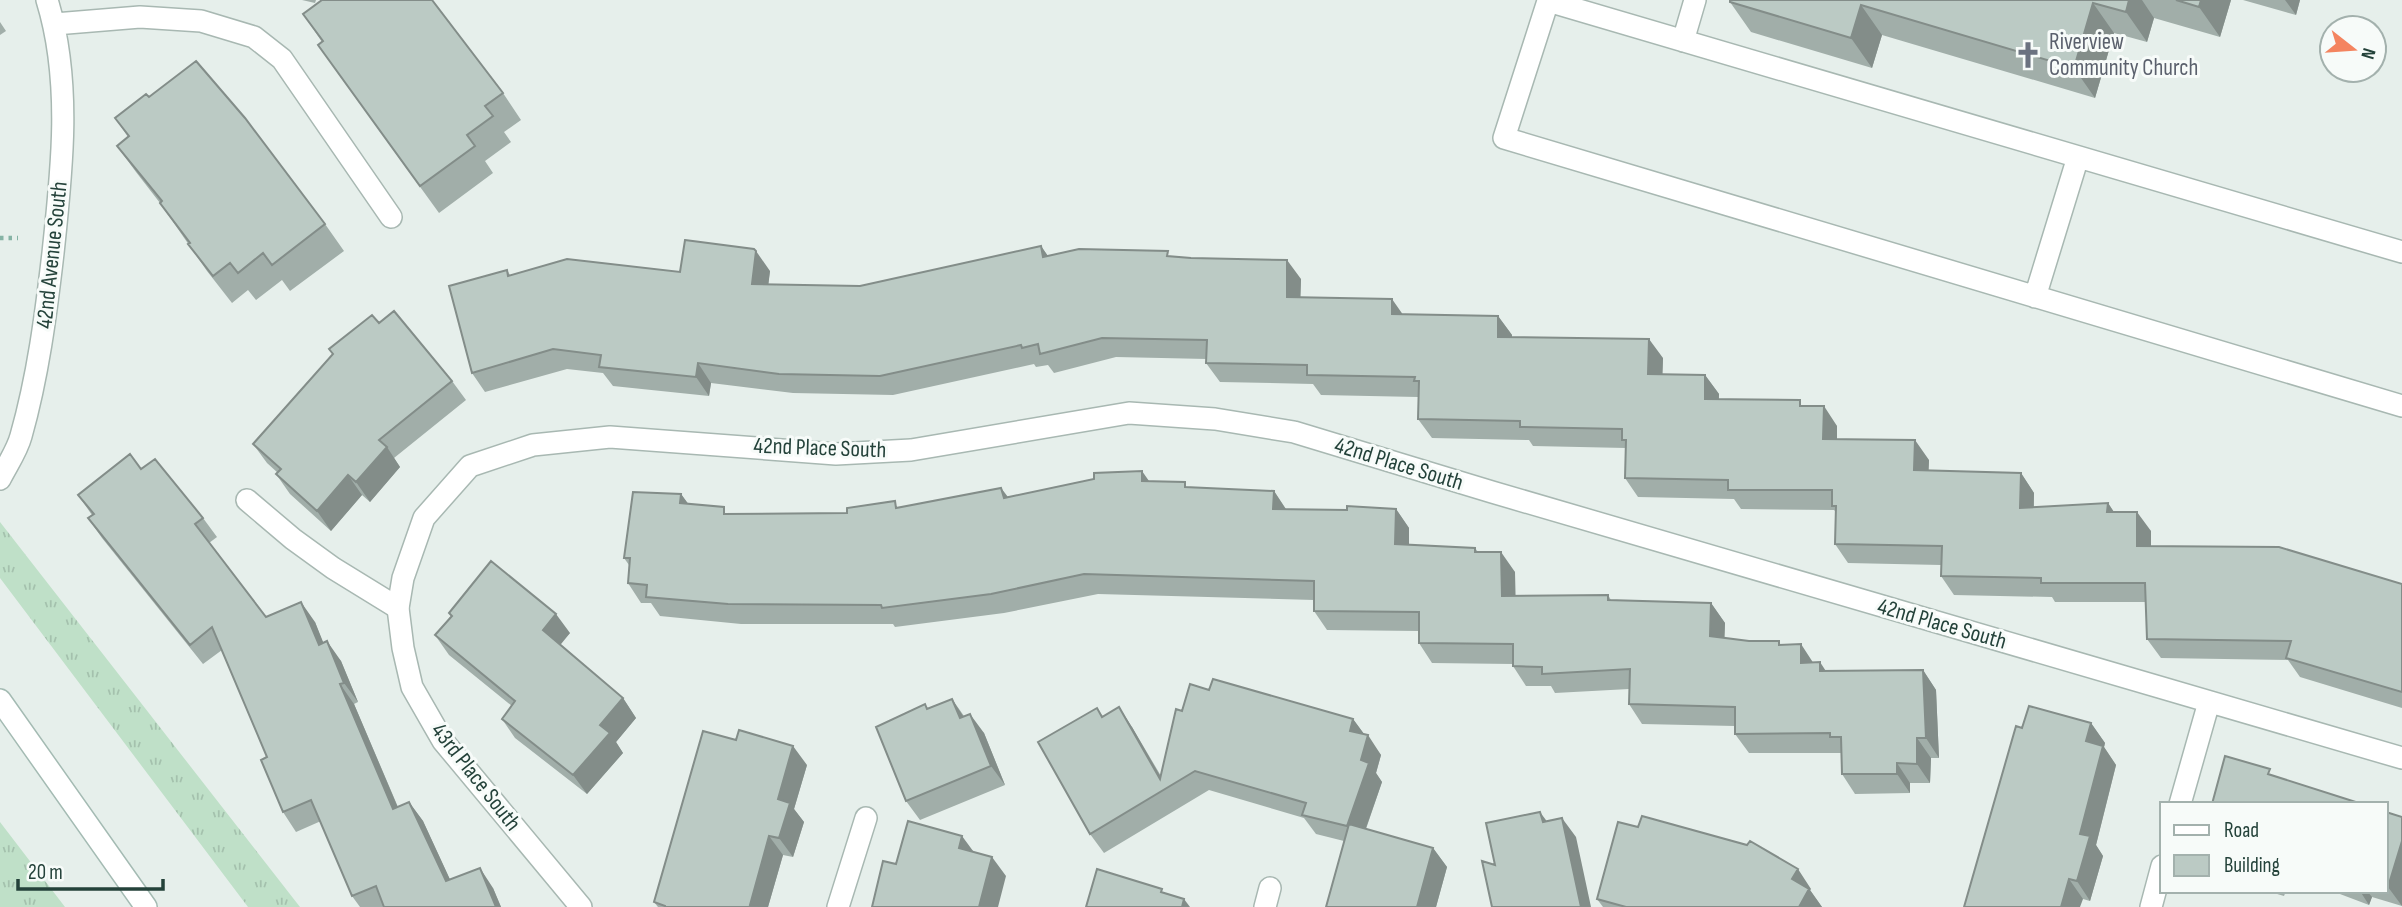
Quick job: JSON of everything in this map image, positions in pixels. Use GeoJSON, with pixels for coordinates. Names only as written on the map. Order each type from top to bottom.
{"type":"FeatureCollection","features":[{"type":"Feature","properties":{"kind":"street","name":"42nd Avenue South"},"geometry":{"type":"LineString","coordinates":[[0,479],[21,439],[45,323],[62,168],[62,67],[55,24],[47,0]]}},
{"type":"Feature","properties":{"kind":"street"},"geometry":{"type":"LineString","coordinates":[[1683,41],[1695,0]]}},
{"type":"Feature","properties":{"kind":"street"},"geometry":{"type":"LineString","coordinates":[[2402,251],[1548,1],[1504,138],[2402,406]]}},
{"type":"Feature","properties":{"kind":"street"},"geometry":{"type":"LineString","coordinates":[[55,24],[140,17],[164,18],[201,21],[254,37],[282,59],[391,217]]}},
{"type":"Feature","properties":{"kind":"street"},"geometry":{"type":"LineString","coordinates":[[2035,296],[2078,157]]}},
{"type":"Feature","properties":{"kind":"street","name":"42nd Place South"},"geometry":{"type":"LineString","coordinates":[[412,550],[424,518],[470,466],[533,445],[610,437],[836,454],[911,450],[1129,414],[1215,419],[1307,436],[2402,758]]}},
{"type":"Feature","properties":{"kind":"street"},"geometry":{"type":"LineString","coordinates":[[247,500],[333,568],[398,608]]}},
{"type":"Feature","properties":{"kind":"street","name":"43rd Place South"},"geometry":{"type":"LineString","coordinates":[[412,550],[403,578],[398,608],[412,687],[443,741],[581,907]]}},
{"type":"Feature","properties":{"kind":"street"},"geometry":{"type":"LineString","coordinates":[[0,700],[146,907]]}},
{"type":"Feature","properties":{"kind":"street"},"geometry":{"type":"LineString","coordinates":[[2181,802],[2209,702]]}},
{"type":"Feature","properties":{"kind":"street"},"geometry":{"type":"LineString","coordinates":[[838,907],[866,818]]}},
{"type":"Feature","properties":{"kind":"street"},"geometry":{"type":"LineString","coordinates":[[2151,907],[2160,873]]}},
{"type":"Feature","properties":{"kind":"path"},"geometry":{"type":"LineString","coordinates":[[0,238],[19,238]]}},
{"type":"Feature","properties":{"kind":"green space"},"geometry":{"type":"Polygon","coordinates":[[[0,522],[300,907],[248,907],[0,578],[0,522]]]}},
{"type":"Feature","properties":{"kind":"green space"},"geometry":{"type":"Polygon","coordinates":[[[0,822],[65,907],[0,907],[0,822]]]}},
{"type":"Feature","properties":{"kind":"building"},"geometry":{"type":"Polygon","coordinates":[[[322,0],[432,0],[503,93],[485,106],[493,116],[467,135],[475,146],[420,186],[318,45],[323,41],[303,14],[322,0]]]}},
{"type":"Feature","properties":{"kind":"building"},"geometry":{"type":"Polygon","coordinates":[[[1730,0],[2129,0],[2126,12],[2093,3],[2074,68],[1861,5],[1851,38],[1730,0]]]}},
{"type":"Feature","properties":{"kind":"building"},"geometry":{"type":"Polygon","coordinates":[[[2176,0],[2201,0],[2199,7],[2176,0]]]}},
{"type":"Feature","properties":{"kind":"building"},"geometry":{"type":"Polygon","coordinates":[[[196,61],[245,118],[325,224],[272,265],[263,253],[238,273],[230,263],[213,276],[160,203],[162,201],[117,146],[129,136],[115,118],[146,94],[149,97],[196,61]]]}},
{"type":"Feature","properties":{"kind":"building"},"geometry":{"type":"Polygon","coordinates":[[[685,240],[754,249],[756,251],[752,284],[860,286],[1041,246],[1043,257],[1079,249],[1168,251],[1167,256],[1191,258],[1287,260],[1287,297],[1392,299],[1392,314],[1498,316],[1498,337],[1649,339],[1648,374],[1705,375],[1705,399],[1800,400],[1800,406],[1824,406],[1823,439],[1915,440],[1914,470],[2021,473],[2020,508],[2108,503],[2107,512],[2137,512],[2137,546],[2279,547],[2402,584],[2402,692],[2286,658],[2291,641],[2147,639],[2145,583],[2041,583],[2041,578],[1941,576],[1942,546],[1835,544],[1836,506],[1832,506],[1832,490],[1728,490],[1728,480],[1625,478],[1626,440],[1622,440],[1622,429],[1520,427],[1520,421],[1418,419],[1419,381],[1414,381],[1415,377],[1307,375],[1307,365],[1206,363],[1207,340],[1102,338],[1040,354],[1038,344],[1022,348],[1021,345],[880,376],[779,374],[698,363],[696,377],[599,367],[601,355],[553,349],[472,373],[449,286],[507,270],[508,276],[567,259],[680,272],[685,240]]]}},
{"type":"Feature","properties":{"kind":"building"},"geometry":{"type":"Polygon","coordinates":[[[394,311],[452,381],[379,440],[387,447],[356,482],[348,475],[317,511],[276,474],[281,469],[253,444],[333,354],[329,349],[372,315],[379,323],[394,311]]]}},
{"type":"Feature","properties":{"kind":"building"},"geometry":{"type":"Polygon","coordinates":[[[130,454],[141,469],[155,459],[203,518],[195,524],[266,617],[301,602],[319,645],[327,641],[344,683],[340,684],[393,809],[409,802],[446,881],[480,868],[496,907],[384,907],[376,886],[352,896],[311,800],[283,812],[261,760],[267,757],[212,627],[190,645],[88,518],[94,514],[78,495],[130,454]]]}},
{"type":"Feature","properties":{"kind":"building"},"geometry":{"type":"Polygon","coordinates":[[[1142,471],[1142,481],[1185,482],[1185,487],[1274,491],[1273,509],[1347,510],[1347,506],[1396,509],[1395,544],[1501,552],[1502,596],[1608,595],[1608,600],[1711,603],[1710,636],[1749,641],[1779,641],[1779,645],[1801,644],[1801,663],[1820,662],[1820,671],[1923,670],[1926,738],[1917,738],[1917,764],[1897,763],[1897,774],[1842,774],[1841,737],[1830,737],[1830,733],[1735,734],[1735,707],[1629,704],[1630,669],[1542,674],[1542,667],[1513,666],[1513,644],[1419,643],[1419,612],[1314,611],[1314,581],[1084,574],[991,594],[882,608],[881,605],[728,604],[646,597],[647,585],[628,583],[630,558],[624,558],[633,492],[681,494],[680,503],[724,507],[724,514],[847,513],[847,508],[895,501],[896,508],[1001,488],[1004,498],[1094,479],[1094,473],[1142,471]]]}},
{"type":"Feature","properties":{"kind":"building"},"geometry":{"type":"Polygon","coordinates":[[[491,561],[556,614],[543,630],[623,698],[600,725],[610,733],[573,775],[502,719],[515,701],[435,635],[452,616],[449,613],[491,561]]]}},
{"type":"Feature","properties":{"kind":"building"},"geometry":{"type":"Polygon","coordinates":[[[1213,679],[1353,719],[1350,731],[1368,735],[1361,760],[1369,763],[1347,826],[1302,815],[1306,803],[1195,771],[1090,834],[1038,742],[1097,708],[1102,717],[1119,707],[1160,779],[1176,709],[1182,711],[1190,684],[1209,690],[1213,679]]]}},
{"type":"Feature","properties":{"kind":"building"},"geometry":{"type":"Polygon","coordinates":[[[952,699],[960,718],[970,714],[991,766],[906,801],[876,727],[925,704],[927,709],[952,699]]]}},
{"type":"Feature","properties":{"kind":"building"},"geometry":{"type":"Polygon","coordinates":[[[2029,706],[2091,723],[2086,741],[2103,746],[2080,834],[2090,836],[2077,881],[2069,879],[2061,907],[1964,907],[2016,726],[2022,728],[2029,706]]]}},
{"type":"Feature","properties":{"kind":"building"},"geometry":{"type":"Polygon","coordinates":[[[739,730],[793,746],[778,799],[790,803],[779,838],[769,836],[750,905],[758,907],[665,907],[654,902],[703,731],[736,740],[739,730]]]}},
{"type":"Feature","properties":{"kind":"building"},"geometry":{"type":"Polygon","coordinates":[[[2225,756],[2270,769],[2268,774],[2356,802],[2213,802],[2225,756]]]}},
{"type":"Feature","properties":{"kind":"building"},"geometry":{"type":"Polygon","coordinates":[[[1540,812],[1543,822],[1562,818],[1581,907],[1492,907],[1482,861],[1495,865],[1486,823],[1540,812]]]}},
{"type":"Feature","properties":{"kind":"building"},"geometry":{"type":"Polygon","coordinates":[[[2388,813],[2402,817],[2402,841],[2388,887],[2388,813]]]}},
{"type":"Feature","properties":{"kind":"building"},"geometry":{"type":"Polygon","coordinates":[[[1642,816],[1747,845],[1750,841],[1798,869],[1792,879],[1809,889],[1799,907],[1626,907],[1597,899],[1618,822],[1638,827],[1642,816]]]}},
{"type":"Feature","properties":{"kind":"building"},"geometry":{"type":"Polygon","coordinates":[[[908,821],[962,836],[959,848],[992,857],[979,907],[872,907],[883,861],[896,864],[908,821]]]}},
{"type":"Feature","properties":{"kind":"building"},"geometry":{"type":"Polygon","coordinates":[[[1349,824],[1433,848],[1417,907],[1326,907],[1349,824]]]}},
{"type":"Feature","properties":{"kind":"building"},"geometry":{"type":"Polygon","coordinates":[[[1097,869],[1162,889],[1161,892],[1184,899],[1182,907],[1086,907],[1097,869]]]}},
{"type":"Feature","properties":{"kind":"place","name":"Riverview Community Church"},"geometry":{"type":"Point","coordinates":[2028,55]}}]}
